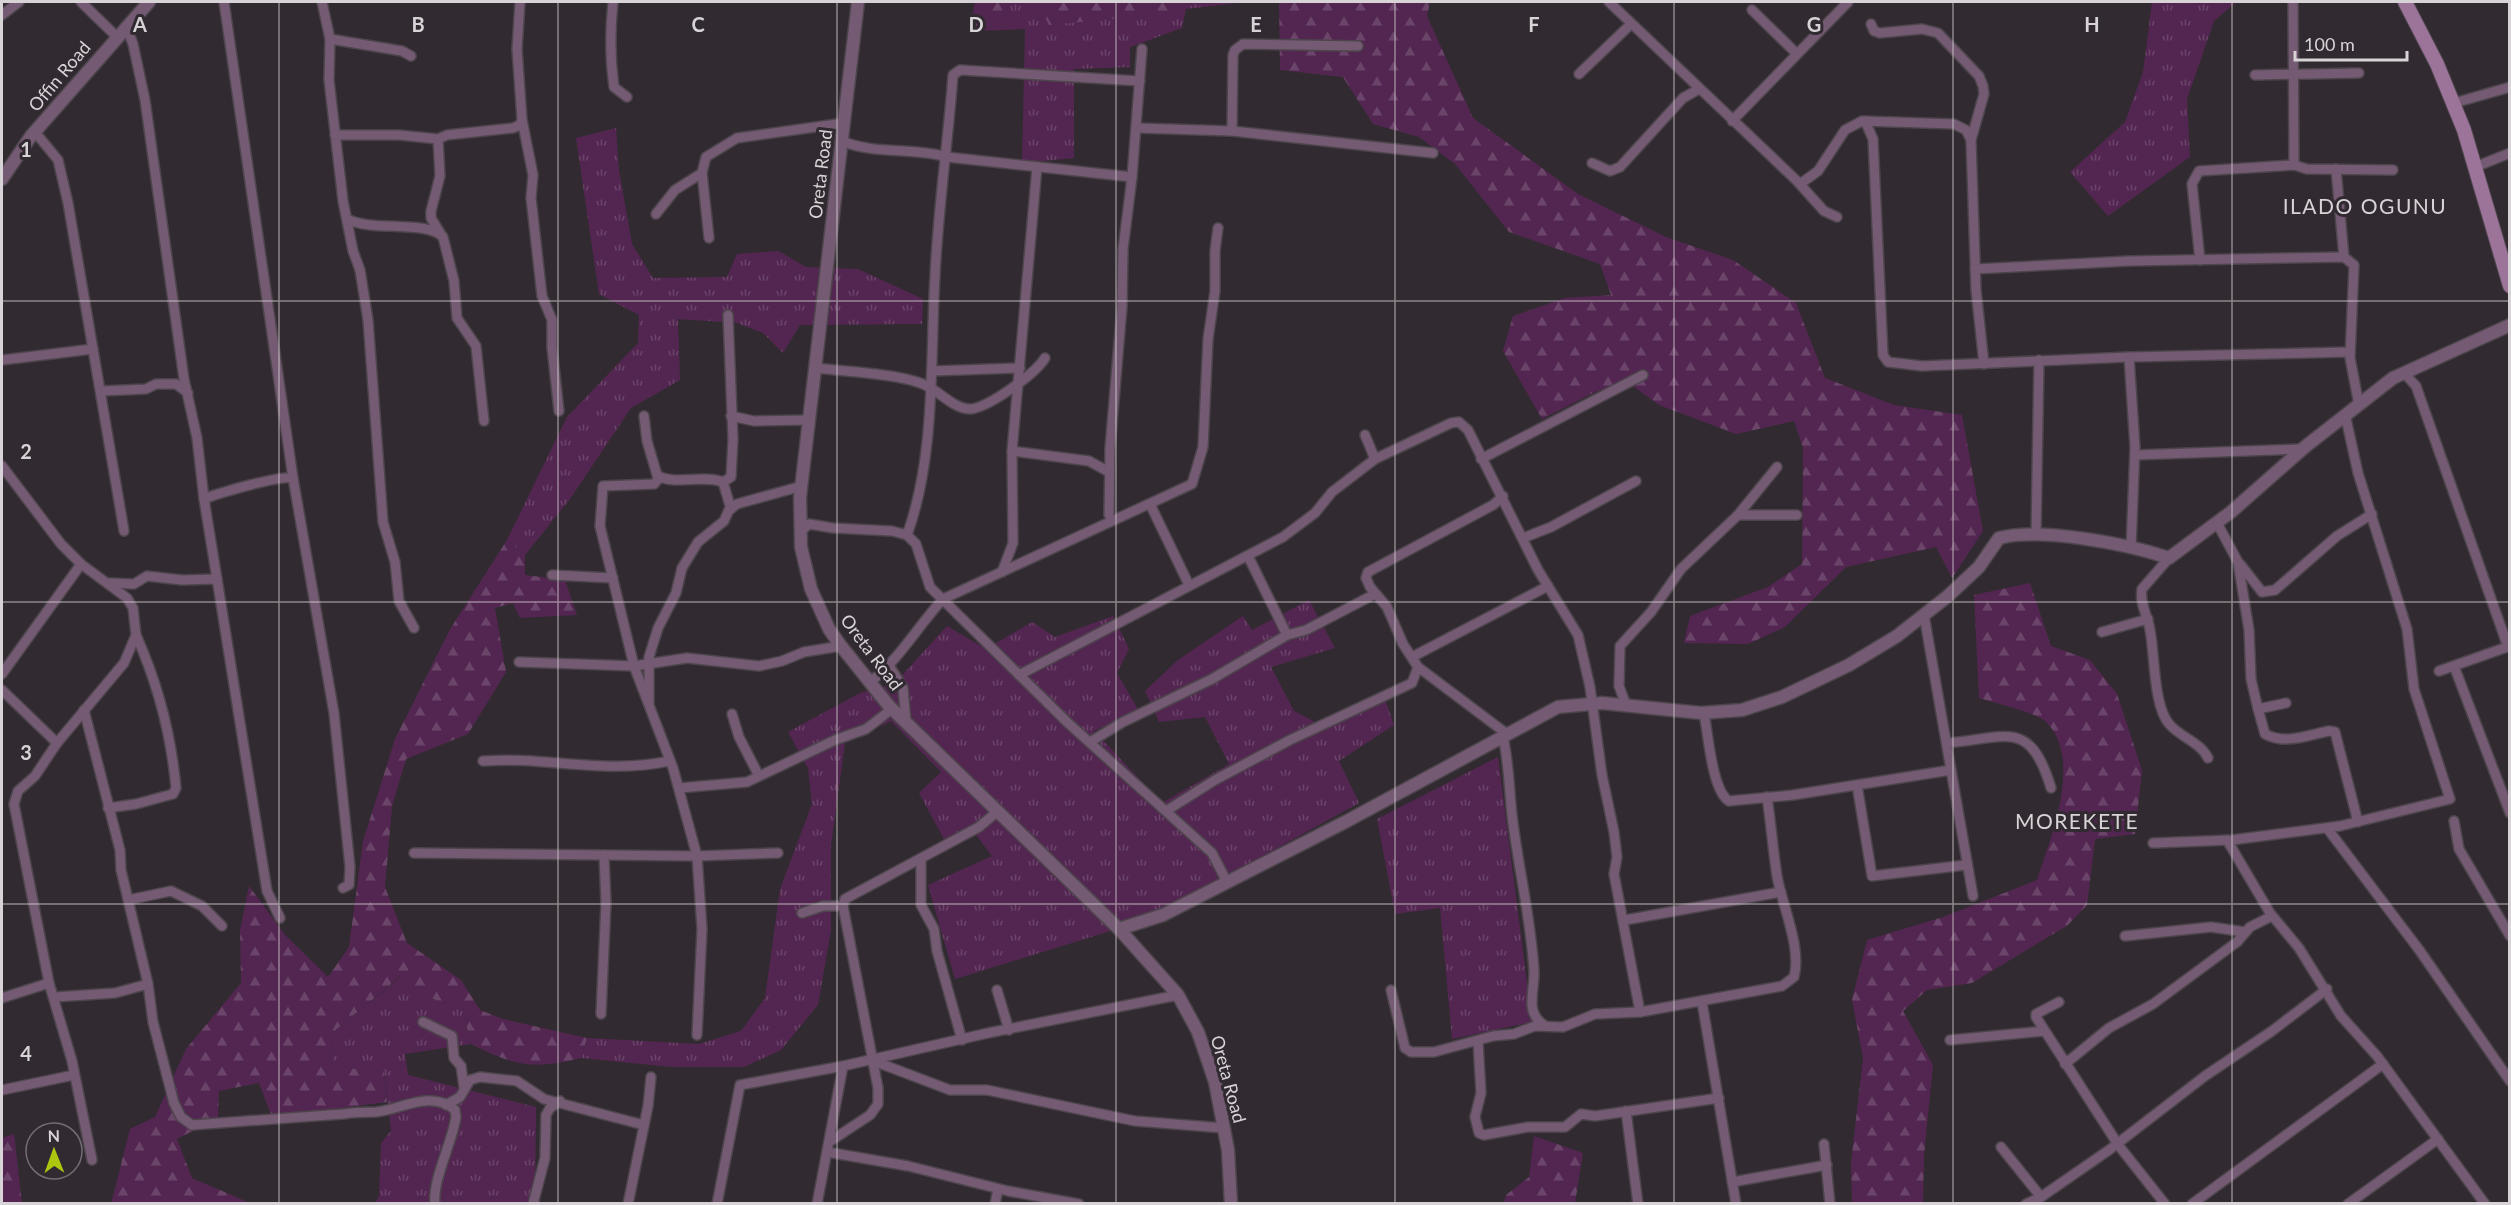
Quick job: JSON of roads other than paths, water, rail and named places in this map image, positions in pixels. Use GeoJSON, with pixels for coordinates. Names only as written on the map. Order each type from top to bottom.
{"type":"FeatureCollection","features":[{"type":"Feature","properties":{"kind":"main road"},"geometry":{"type":"LineString","coordinates":[[2405,2],[2454,103],[2510,286]]}},
{"type":"Feature","properties":{"kind":"street"},"geometry":{"type":"LineString","coordinates":[[2,15],[19,2]]}},
{"type":"Feature","properties":{"kind":"street"},"geometry":{"type":"LineString","coordinates":[[81,2],[116,36]]}},
{"type":"Feature","properties":{"kind":"street","name":"Offin Road"},"geometry":{"type":"LineString","coordinates":[[2,179],[35,132],[116,36],[149,2]]}},
{"type":"Feature","properties":{"kind":"street"},"geometry":{"type":"LineString","coordinates":[[224,2],[293,478],[332,703],[344,795],[351,879],[349,885],[343,888]]}},
{"type":"Feature","properties":{"kind":"street"},"geometry":{"type":"LineString","coordinates":[[322,2],[330,39],[329,80],[347,219],[367,308],[383,522],[395,562],[399,601],[414,628]]}},
{"type":"Feature","properties":{"kind":"street"},"geometry":{"type":"LineString","coordinates":[[520,2],[517,49],[522,120],[533,175],[531,198],[542,296],[552,320],[552,348],[560,411]]}},
{"type":"Feature","properties":{"kind":"street"},"geometry":{"type":"LineString","coordinates":[[613,2],[612,77],[614,87],[620,94],[627,97]]}},
{"type":"Feature","properties":{"kind":"street","name":"Oreta Road"},"geometry":{"type":"LineString","coordinates":[[858,2],[802,486],[801,547],[811,589],[829,629],[892,709],[1119,929],[1178,995],[1202,1042],[1215,1082],[1228,1150],[1230,1203]]}},
{"type":"Feature","properties":{"kind":"street"},"geometry":{"type":"LineString","coordinates":[[1609,2],[1732,122],[1800,184],[1824,211],[1837,217]]}},
{"type":"Feature","properties":{"kind":"street"},"geometry":{"type":"LineString","coordinates":[[1732,122],[1796,52],[1848,2]]}},
{"type":"Feature","properties":{"kind":"street"},"geometry":{"type":"LineString","coordinates":[[2293,2],[2294,165]]}},
{"type":"Feature","properties":{"kind":"street"},"geometry":{"type":"LineString","coordinates":[[1752,10],[1796,52]]}},
{"type":"Feature","properties":{"kind":"street"},"geometry":{"type":"LineString","coordinates":[[1579,75],[1631,24]]}},
{"type":"Feature","properties":{"kind":"street"},"geometry":{"type":"LineString","coordinates":[[1871,24],[1874,31],[1880,33],[1930,29],[1938,33],[1978,76],[1984,94],[1971,140],[1975,269],[1984,364]]}},
{"type":"Feature","properties":{"kind":"street"},"geometry":{"type":"LineString","coordinates":[[126,26],[133,44],[145,100],[188,393],[197,438],[204,500],[267,891],[280,918]]}},
{"type":"Feature","properties":{"kind":"street"},"geometry":{"type":"LineString","coordinates":[[330,39],[394,49],[411,56]]}},
{"type":"Feature","properties":{"kind":"street"},"geometry":{"type":"LineString","coordinates":[[1232,131],[1233,55],[1238,47],[1243,44],[1358,46]]}},
{"type":"Feature","properties":{"kind":"street"},"geometry":{"type":"LineString","coordinates":[[1108,515],[1123,249],[1137,128],[1142,49]]}},
{"type":"Feature","properties":{"kind":"street"},"geometry":{"type":"LineString","coordinates":[[907,535],[916,509],[932,388],[934,274],[954,72],[960,70],[1140,81]]}},
{"type":"Feature","properties":{"kind":"street"},"geometry":{"type":"LineString","coordinates":[[2255,75],[2359,73]]}},
{"type":"Feature","properties":{"kind":"street"},"geometry":{"type":"LineString","coordinates":[[2454,103],[2510,87]]}},
{"type":"Feature","properties":{"kind":"street"},"geometry":{"type":"LineString","coordinates":[[1592,163],[1610,171],[1620,167],[1683,98],[1699,89]]}},
{"type":"Feature","properties":{"kind":"street"},"geometry":{"type":"LineString","coordinates":[[335,135],[399,135],[438,139],[447,135],[513,128],[520,125],[522,120]]}},
{"type":"Feature","properties":{"kind":"street"},"geometry":{"type":"LineString","coordinates":[[1800,184],[1818,171],[1845,130],[1865,120],[1954,124],[1966,130],[1971,140]]}},
{"type":"Feature","properties":{"kind":"street"},"geometry":{"type":"LineString","coordinates":[[1865,120],[1873,139],[1884,357],[1895,363],[1922,366],[2129,357],[2349,352]]}},
{"type":"Feature","properties":{"kind":"street"},"geometry":{"type":"LineString","coordinates":[[709,238],[702,173],[705,157],[734,139],[844,123]]}},
{"type":"Feature","properties":{"kind":"street"},"geometry":{"type":"LineString","coordinates":[[1137,128],[1232,131],[1433,153]]}},
{"type":"Feature","properties":{"kind":"street"},"geometry":{"type":"LineString","coordinates":[[35,132],[58,160],[101,391],[124,531]]}},
{"type":"Feature","properties":{"kind":"street"},"geometry":{"type":"LineString","coordinates":[[438,139],[440,176],[430,211],[431,218],[442,236],[454,281],[457,318],[476,346],[484,421]]}},
{"type":"Feature","properties":{"kind":"street"},"geometry":{"type":"LineString","coordinates":[[842,141],[865,149],[927,152],[947,157],[1132,177]]}},
{"type":"Feature","properties":{"kind":"street"},"geometry":{"type":"LineString","coordinates":[[2475,167],[2510,153]]}},
{"type":"Feature","properties":{"kind":"street"},"geometry":{"type":"LineString","coordinates":[[2200,260],[2192,184],[2199,171],[2294,165],[2307,169],[2393,170]]}},
{"type":"Feature","properties":{"kind":"street"},"geometry":{"type":"LineString","coordinates":[[1002,572],[1013,543],[1012,451],[1037,167]]}},
{"type":"Feature","properties":{"kind":"street"},"geometry":{"type":"LineString","coordinates":[[2336,169],[2344,256],[2354,265],[2349,352],[2359,405]]}},
{"type":"Feature","properties":{"kind":"street"},"geometry":{"type":"LineString","coordinates":[[656,214],[675,190],[702,173]]}},
{"type":"Feature","properties":{"kind":"street"},"geometry":{"type":"LineString","coordinates":[[347,219],[369,226],[431,229],[442,236]]}},
{"type":"Feature","properties":{"kind":"street"},"geometry":{"type":"LineString","coordinates":[[870,682],[890,667],[913,632],[943,599],[1192,484],[1203,447],[1208,339],[1215,291],[1215,251],[1218,228]]}},
{"type":"Feature","properties":{"kind":"street"},"geometry":{"type":"LineString","coordinates":[[1975,269],[2344,256]]}},
{"type":"Feature","properties":{"kind":"street"},"geometry":{"type":"LineString","coordinates":[[644,416],[646,441],[656,466],[654,471],[660,477],[705,478],[723,482],[731,477],[728,315]]}},
{"type":"Feature","properties":{"kind":"street"},"geometry":{"type":"LineString","coordinates":[[2208,758],[2203,749],[2169,724],[2164,714],[2156,687],[2148,620],[2141,595],[2142,589],[2169,558],[2217,523],[2345,414],[2393,378],[2510,325]]}},
{"type":"Feature","properties":{"kind":"street"},"geometry":{"type":"LineString","coordinates":[[2,360],[93,349]]}},
{"type":"Feature","properties":{"kind":"street"},"geometry":{"type":"LineString","coordinates":[[2129,357],[2135,454],[2131,548]]}},
{"type":"Feature","properties":{"kind":"street"},"geometry":{"type":"LineString","coordinates":[[815,368],[922,383],[961,407],[970,409],[988,404],[1019,383],[1034,372],[1045,358]]}},
{"type":"Feature","properties":{"kind":"street"},"geometry":{"type":"LineString","coordinates":[[2036,535],[2039,360]]}},
{"type":"Feature","properties":{"kind":"street"},"geometry":{"type":"LineString","coordinates":[[2416,386],[2418,367]]}},
{"type":"Feature","properties":{"kind":"street"},"geometry":{"type":"LineString","coordinates":[[932,371],[1020,368]]}},
{"type":"Feature","properties":{"kind":"street"},"geometry":{"type":"LineString","coordinates":[[2404,373],[2416,386],[2509,646],[2439,671]]}},
{"type":"Feature","properties":{"kind":"street"},"geometry":{"type":"LineString","coordinates":[[1481,459],[1643,375]]}},
{"type":"Feature","properties":{"kind":"street"},"geometry":{"type":"LineString","coordinates":[[101,391],[146,389],[156,384],[176,384],[188,393]]}},
{"type":"Feature","properties":{"kind":"street"},"geometry":{"type":"LineString","coordinates":[[2153,843],[2227,840],[2327,828],[2447,802],[2450,796],[2414,689],[2407,629],[2358,472],[2345,414]]}},
{"type":"Feature","properties":{"kind":"street"},"geometry":{"type":"LineString","coordinates":[[731,416],[754,421],[809,420]]}},
{"type":"Feature","properties":{"kind":"street"},"geometry":{"type":"LineString","coordinates":[[1019,675],[1283,537],[1315,513],[1332,492],[1375,459],[1455,422],[1468,430],[1548,586],[1578,635],[1614,832],[1617,857],[1614,874],[1625,920],[1629,958],[1640,1011]]}},
{"type":"Feature","properties":{"kind":"street"},"geometry":{"type":"LineString","coordinates":[[1365,435],[1375,459]]}},
{"type":"Feature","properties":{"kind":"street"},"geometry":{"type":"LineString","coordinates":[[2135,454],[2303,449]]}},
{"type":"Feature","properties":{"kind":"street"},"geometry":{"type":"LineString","coordinates":[[1012,451],[1089,461],[1109,472]]}},
{"type":"Feature","properties":{"kind":"street"},"geometry":{"type":"LineString","coordinates":[[2,466],[45,525],[81,564],[110,583],[127,598],[133,608],[136,635],[157,685],[159,701],[168,725],[176,788],[173,794],[136,804],[108,808]]}},
{"type":"Feature","properties":{"kind":"street"},"geometry":{"type":"LineString","coordinates":[[1626,705],[1619,686],[1620,646],[1651,612],[1681,569],[1738,515],[1777,467]]}},
{"type":"Feature","properties":{"kind":"street"},"geometry":{"type":"LineString","coordinates":[[204,500],[239,487],[253,486],[286,477],[293,478]]}},
{"type":"Feature","properties":{"kind":"street"},"geometry":{"type":"LineString","coordinates":[[660,477],[654,484],[603,486],[600,526],[634,666],[679,788],[697,856],[702,929],[697,1035]]}},
{"type":"Feature","properties":{"kind":"street"},"geometry":{"type":"LineString","coordinates":[[1523,538],[1551,527],[1636,481]]}},
{"type":"Feature","properties":{"kind":"street"},"geometry":{"type":"LineString","coordinates":[[723,482],[731,509]]}},
{"type":"Feature","properties":{"kind":"street"},"geometry":{"type":"LineString","coordinates":[[650,711],[648,663],[658,628],[676,592],[682,568],[698,542],[724,521],[737,504],[802,486]]}},
{"type":"Feature","properties":{"kind":"street"},"geometry":{"type":"LineString","coordinates":[[1503,496],[1493,505],[1368,572],[1366,580],[1387,607],[1418,667],[1505,736],[1512,814],[1530,921],[1534,980],[1530,1008],[1533,1017],[1544,1025]]}},
{"type":"Feature","properties":{"kind":"street"},"geometry":{"type":"LineString","coordinates":[[1150,504],[1189,585]]}},
{"type":"Feature","properties":{"kind":"street"},"geometry":{"type":"LineString","coordinates":[[2217,523],[2238,562],[2262,592],[2275,590],[2337,536],[2372,514]]}},
{"type":"Feature","properties":{"kind":"street"},"geometry":{"type":"LineString","coordinates":[[1738,515],[1797,515]]}},
{"type":"Feature","properties":{"kind":"street"},"geometry":{"type":"LineString","coordinates":[[801,531],[809,524],[833,528],[892,531],[907,535],[916,544],[930,587],[1090,742],[1212,853],[1227,882]]}},
{"type":"Feature","properties":{"kind":"street"},"geometry":{"type":"LineString","coordinates":[[1119,929],[1163,915],[1558,707],[1591,703],[1704,713],[1742,710],[1782,697],[1849,665],[1897,636],[1979,567],[1998,538],[2012,535],[2036,535],[2131,548],[2169,558]]}},
{"type":"Feature","properties":{"kind":"street"},"geometry":{"type":"LineString","coordinates":[[1248,556],[1287,635]]}},
{"type":"Feature","properties":{"kind":"street"},"geometry":{"type":"LineString","coordinates":[[2238,562],[2249,630],[2251,679],[2265,734],[2275,739],[2288,739],[2330,730],[2335,732],[2358,822]]}},
{"type":"Feature","properties":{"kind":"street"},"geometry":{"type":"LineString","coordinates":[[2,674],[81,564]]}},
{"type":"Feature","properties":{"kind":"street"},"geometry":{"type":"LineString","coordinates":[[552,574],[613,578]]}},
{"type":"Feature","properties":{"kind":"street"},"geometry":{"type":"LineString","coordinates":[[110,583],[134,584],[147,576],[182,580],[217,579]]}},
{"type":"Feature","properties":{"kind":"street"},"geometry":{"type":"LineString","coordinates":[[1412,657],[1548,586]]}},
{"type":"Feature","properties":{"kind":"street"},"geometry":{"type":"LineString","coordinates":[[1090,742],[1123,722],[1212,679],[1287,635],[1306,630],[1375,594]]}},
{"type":"Feature","properties":{"kind":"street"},"geometry":{"type":"LineString","coordinates":[[1924,615],[1973,896]]}},
{"type":"Feature","properties":{"kind":"street"},"geometry":{"type":"LineString","coordinates":[[2102,632],[2148,620]]}},
{"type":"Feature","properties":{"kind":"street"},"geometry":{"type":"LineString","coordinates":[[92,1160],[74,1075],[55,997],[49,983],[14,804],[18,791],[42,768],[57,743],[124,663],[136,635]]}},
{"type":"Feature","properties":{"kind":"street"},"geometry":{"type":"LineString","coordinates":[[519,662],[634,666],[687,658],[759,666],[783,661],[804,652],[841,646]]}},
{"type":"Feature","properties":{"kind":"street"},"geometry":{"type":"LineString","coordinates":[[2454,666],[2510,813]]}},
{"type":"Feature","properties":{"kind":"street"},"geometry":{"type":"LineString","coordinates":[[890,667],[903,688],[906,722]]}},
{"type":"Feature","properties":{"kind":"street"},"geometry":{"type":"LineString","coordinates":[[1166,811],[1215,780],[1290,740],[1412,683],[1418,667]]}},
{"type":"Feature","properties":{"kind":"street"},"geometry":{"type":"LineString","coordinates":[[2,690],[57,743]]}},
{"type":"Feature","properties":{"kind":"street"},"geometry":{"type":"LineString","coordinates":[[2258,709],[2286,703]]}},
{"type":"Feature","properties":{"kind":"street"},"geometry":{"type":"LineString","coordinates":[[679,788],[743,782],[835,740],[866,729],[892,709]]}},
{"type":"Feature","properties":{"kind":"street"},"geometry":{"type":"LineString","coordinates":[[84,710],[120,850],[121,870],[148,984],[153,1022],[174,1103],[188,1124],[343,1114],[366,1110],[377,1112],[407,1103],[430,1102],[446,1105],[454,1110],[456,1118],[436,1183],[435,1203]]}},
{"type":"Feature","properties":{"kind":"street"},"geometry":{"type":"LineString","coordinates":[[1704,713],[1718,785],[1724,798],[1729,801],[1857,785],[1951,770]]}},
{"type":"Feature","properties":{"kind":"street"},"geometry":{"type":"LineString","coordinates":[[732,714],[740,737],[759,776]]}},
{"type":"Feature","properties":{"kind":"street"},"geometry":{"type":"LineString","coordinates":[[1947,743],[2004,736],[2023,739],[2040,756],[2050,788]]}},
{"type":"Feature","properties":{"kind":"street"},"geometry":{"type":"LineString","coordinates":[[483,761],[518,759],[578,766],[632,768],[669,761]]}},
{"type":"Feature","properties":{"kind":"street"},"geometry":{"type":"LineString","coordinates":[[1857,785],[1872,876],[1966,865]]}},
{"type":"Feature","properties":{"kind":"street"},"geometry":{"type":"LineString","coordinates":[[1391,990],[1403,1043],[1409,1051],[1434,1052],[1544,1025],[1563,1027],[1595,1014],[1640,1011],[1702,1002],[1782,986],[1794,977],[1791,930],[1781,892],[1767,797]]}},
{"type":"Feature","properties":{"kind":"street"},"geometry":{"type":"LineString","coordinates":[[828,1147],[870,1115],[878,1104],[878,1088],[843,906],[848,896],[979,827],[998,811]]}},
{"type":"Feature","properties":{"kind":"street"},"geometry":{"type":"LineString","coordinates":[[2454,821],[2459,849],[2510,936]]}},
{"type":"Feature","properties":{"kind":"street"},"geometry":{"type":"LineString","coordinates":[[2327,828],[2506,1070],[2510,1082]]}},
{"type":"Feature","properties":{"kind":"street"},"geometry":{"type":"LineString","coordinates":[[2227,840],[2272,916],[2299,948],[2327,989],[2341,1016],[2383,1064],[2485,1203]]}},
{"type":"Feature","properties":{"kind":"street"},"geometry":{"type":"LineString","coordinates":[[414,853],[697,856],[778,853]]}},
{"type":"Feature","properties":{"kind":"street"},"geometry":{"type":"LineString","coordinates":[[600,1014],[606,903],[604,855]]}},
{"type":"Feature","properties":{"kind":"street"},"geometry":{"type":"LineString","coordinates":[[921,859],[921,905],[934,929],[937,951],[962,1040]]}},
{"type":"Feature","properties":{"kind":"street"},"geometry":{"type":"LineString","coordinates":[[128,900],[171,891],[202,906],[222,926]]}},
{"type":"Feature","properties":{"kind":"street"},"geometry":{"type":"LineString","coordinates":[[1625,920],[1781,892]]}},
{"type":"Feature","properties":{"kind":"street"},"geometry":{"type":"LineString","coordinates":[[802,913],[823,906],[843,906]]}},
{"type":"Feature","properties":{"kind":"street"},"geometry":{"type":"LineString","coordinates":[[2065,1064],[2109,1028],[2153,1004],[2237,942],[2245,932],[2272,916]]}},
{"type":"Feature","properties":{"kind":"street"},"geometry":{"type":"LineString","coordinates":[[2125,936],[2211,927],[2245,932]]}},
{"type":"Feature","properties":{"kind":"street"},"geometry":{"type":"LineString","coordinates":[[2,998],[49,983]]}},
{"type":"Feature","properties":{"kind":"street"},"geometry":{"type":"LineString","coordinates":[[55,997],[115,993],[148,984]]}},
{"type":"Feature","properties":{"kind":"street"},"geometry":{"type":"LineString","coordinates":[[2026,1203],[2041,1197],[2117,1143],[2219,1065],[2272,1031],[2327,989]]}},
{"type":"Feature","properties":{"kind":"street"},"geometry":{"type":"LineString","coordinates":[[997,990],[1009,1030]]}},
{"type":"Feature","properties":{"kind":"street"},"geometry":{"type":"LineString","coordinates":[[717,1203],[740,1085],[843,1066],[1178,995]]}},
{"type":"Feature","properties":{"kind":"street"},"geometry":{"type":"LineString","coordinates":[[1702,1002],[1736,1203]]}},
{"type":"Feature","properties":{"kind":"street"},"geometry":{"type":"LineString","coordinates":[[2059,1002],[2036,1014],[2044,1031],[2117,1143],[2164,1203]]}},
{"type":"Feature","properties":{"kind":"street"},"geometry":{"type":"LineString","coordinates":[[423,1022],[452,1036],[454,1058],[461,1065],[461,1080],[464,1087]]}},
{"type":"Feature","properties":{"kind":"street"},"geometry":{"type":"LineString","coordinates":[[1950,1040],[2044,1031]]}},
{"type":"Feature","properties":{"kind":"street"},"geometry":{"type":"LineString","coordinates":[[1478,1042],[1481,1093],[1475,1117],[1479,1133],[1501,1134],[1528,1127],[1564,1127],[1581,1114],[1595,1116],[1719,1098]]}},
{"type":"Feature","properties":{"kind":"street"},"geometry":{"type":"LineString","coordinates":[[871,1060],[950,1090],[987,1090],[1135,1120],[1224,1128]]}},
{"type":"Feature","properties":{"kind":"street"},"geometry":{"type":"LineString","coordinates":[[2192,1203],[2383,1064]]}},
{"type":"Feature","properties":{"kind":"street"},"geometry":{"type":"LineString","coordinates":[[817,1203],[843,1066]]}},
{"type":"Feature","properties":{"kind":"street"},"geometry":{"type":"LineString","coordinates":[[2,1090],[74,1075]]}},
{"type":"Feature","properties":{"kind":"street"},"geometry":{"type":"LineString","coordinates":[[446,1105],[460,1097],[464,1087],[474,1077],[511,1080],[544,1099],[560,1101],[644,1125]]}},
{"type":"Feature","properties":{"kind":"street"},"geometry":{"type":"LineString","coordinates":[[628,1203],[651,1077]]}},
{"type":"Feature","properties":{"kind":"street"},"geometry":{"type":"LineString","coordinates":[[533,1203],[545,1158],[546,1114],[560,1101]]}},
{"type":"Feature","properties":{"kind":"street"},"geometry":{"type":"LineString","coordinates":[[1626,1112],[1638,1203]]}},
{"type":"Feature","properties":{"kind":"street"},"geometry":{"type":"LineString","coordinates":[[2348,1203],[2438,1139]]}},
{"type":"Feature","properties":{"kind":"street"},"geometry":{"type":"LineString","coordinates":[[1824,1144],[1830,1203]]}},
{"type":"Feature","properties":{"kind":"street"},"geometry":{"type":"LineString","coordinates":[[828,1147],[998,1189],[1078,1203]]}},
{"type":"Feature","properties":{"kind":"street"},"geometry":{"type":"LineString","coordinates":[[2001,1147],[2041,1197]]}},
{"type":"Feature","properties":{"kind":"street"},"geometry":{"type":"LineString","coordinates":[[1732,1182],[1827,1165]]}},
{"type":"Feature","properties":{"kind":"street"},"geometry":{"type":"LineString","coordinates":[[995,1203],[998,1189]]}},
{"type":"Feature","properties":{"kind":"district","name":"ILADO OGUNU"},"geometry":{"type":"Point","coordinates":[2365,205]}},
{"type":"Feature","properties":{"kind":"district","name":"MOREKETE"},"geometry":{"type":"Point","coordinates":[2077,820]}}]}
